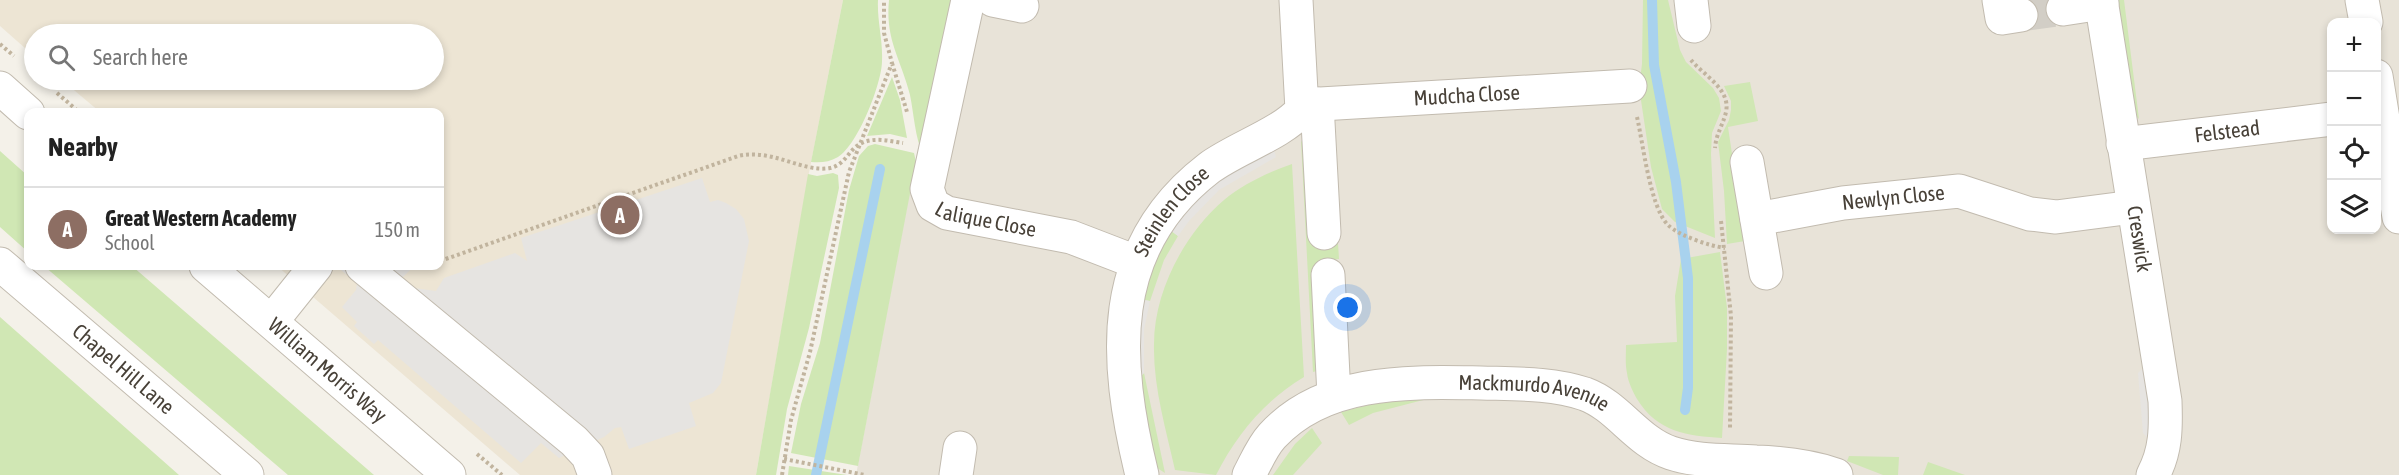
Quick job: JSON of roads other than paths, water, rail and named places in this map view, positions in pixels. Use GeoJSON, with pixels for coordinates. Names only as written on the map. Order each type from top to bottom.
{"type":"FeatureCollection","features":[{"type":"Feature","properties":{"kind":"street","name":"Lalique Close"},"geometry":{"type":"LineString","coordinates":[[968,0],[928,183],[928,198],[933,206],[947,213],[1071,237],[1136,262]]}},
{"type":"Feature","properties":{"kind":"street"},"geometry":{"type":"LineString","coordinates":[[1296,0],[1324,233]]}},
{"type":"Feature","properties":{"kind":"street"},"geometry":{"type":"LineString","coordinates":[[2362,0],[2365,18]]}},
{"type":"Feature","properties":{"kind":"street"},"geometry":{"type":"LineString","coordinates":[[2063,9],[2101,1]]}},
{"type":"Feature","properties":{"kind":"street","name":"Creswick"},"geometry":{"type":"LineString","coordinates":[[2101,1],[2165,401],[2163,453],[2153,475]]}},
{"type":"Feature","properties":{"kind":"street","name":"Mudcha Close"},"geometry":{"type":"LineString","coordinates":[[1310,105],[1630,86]]}},
{"type":"Feature","properties":{"kind":"street"},"geometry":{"type":"LineString","coordinates":[[0,88],[24,109]]}},
{"type":"Feature","properties":{"kind":"street","name":"Steinlen Close"},"geometry":{"type":"LineString","coordinates":[[1142,475],[1126,401],[1122,363],[1122,324],[1136,262],[1157,224],[1189,185],[1232,154],[1290,120],[1310,105]]}},
{"type":"Feature","properties":{"kind":"street"},"geometry":{"type":"LineString","coordinates":[[2381,118],[2399,217]]}},
{"type":"Feature","properties":{"kind":"street","name":"Felstead"},"geometry":{"type":"LineString","coordinates":[[2123,144],[2327,120]]}},
{"type":"Feature","properties":{"kind":"street"},"geometry":{"type":"LineString","coordinates":[[1731,159],[1757,219],[1766,273]]}},
{"type":"Feature","properties":{"kind":"street","name":"Newlyn Close"},"geometry":{"type":"LineString","coordinates":[[1757,219],[1843,203],[1959,191],[2030,214],[2056,217],[2133,207]]}},
{"type":"Feature","properties":{"kind":"street","name":"Chapel Hill Lane"},"geometry":{"type":"LineString","coordinates":[[0,264],[247,475]]}},
{"type":"Feature","properties":{"kind":"street","name":"William Morris Way"},"geometry":{"type":"LineString","coordinates":[[211,270],[450,475]]}},
{"type":"Feature","properties":{"kind":"street"},"geometry":{"type":"LineString","coordinates":[[272,321],[313,270]]}},
{"type":"Feature","properties":{"kind":"street"},"geometry":{"type":"LineString","coordinates":[[367,270],[574,441],[588,456],[595,475]]}},
{"type":"Feature","properties":{"kind":"street"},"geometry":{"type":"LineString","coordinates":[[1328,275],[1334,396]]}},
{"type":"Feature","properties":{"kind":"street","name":"Mackmurdo Avenue"},"geometry":{"type":"LineString","coordinates":[[1249,475],[1259,454],[1272,436],[1303,412],[1334,396],[1392,383],[1507,384],[1556,387],[1587,395],[1606,407],[1638,435],[1669,453],[1697,459],[1809,466],[1836,475]]}},
{"type":"Feature","properties":{"kind":"waterway"},"geometry":{"type":"LineString","coordinates":[[1652,0],[1654,65],[1676,182],[1688,278],[1688,388],[1685,410]]}},
{"type":"Feature","properties":{"kind":"waterway"},"geometry":{"type":"LineString","coordinates":[[816,475],[880,169]]}},
{"type":"Feature","properties":{"kind":"tunnel"},"geometry":{"type":"LineString","coordinates":[[2021,15],[2063,9]]}},
{"type":"Feature","properties":{"kind":"place","name":"Great Western Academy"},"geometry":{"type":"Point","coordinates":[620,215]}}]}
